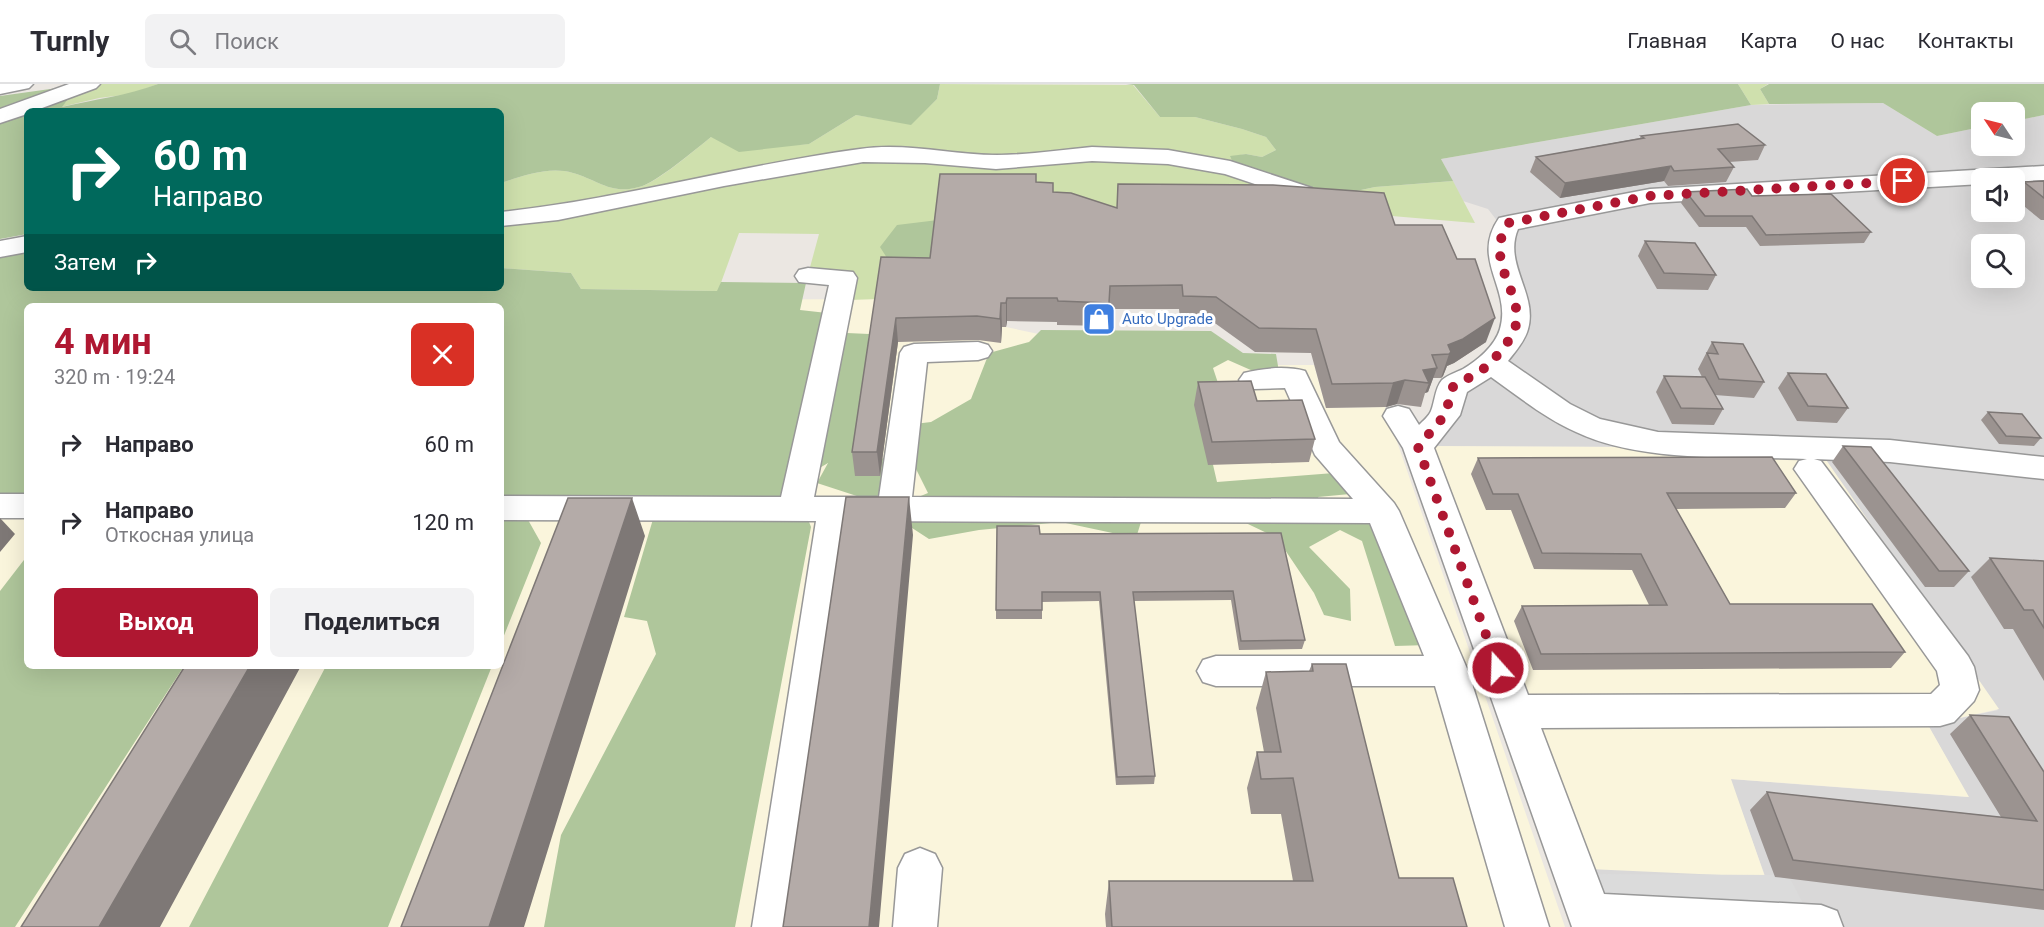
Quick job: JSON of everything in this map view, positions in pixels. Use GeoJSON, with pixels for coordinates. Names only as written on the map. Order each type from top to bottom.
{"type":"FeatureCollection","features":[{"type":"Feature","properties":{"kind":"street"},"geometry":{"type":"LineString","coordinates":[[0,88],[21,84]]}},
{"type":"Feature","properties":{"kind":"street"},"geometry":{"type":"LineString","coordinates":[[0,116],[88,84]]}},
{"type":"Feature","properties":{"kind":"street"},"geometry":{"type":"LineString","coordinates":[[504,219],[558,213],[724,179],[863,156],[925,156],[996,162],[1092,154],[1168,157],[1230,168],[1303,193]]}},
{"type":"Feature","properties":{"kind":"street"},"geometry":{"type":"LineString","coordinates":[[1418,447],[1445,415],[1453,387],[1491,363],[1514,332],[1517,314],[1499,252],[1500,237],[1508,223],[1650,196],[2044,173]]}},
{"type":"Feature","properties":{"kind":"street"},"geometry":{"type":"LineString","coordinates":[[0,249],[24,245]]}},
{"type":"Feature","properties":{"kind":"street"},"geometry":{"type":"LineString","coordinates":[[795,509],[844,278],[808,276]]}},
{"type":"Feature","properties":{"kind":"street"},"geometry":{"type":"LineString","coordinates":[[894,509],[914,353],[978,351]]}},
{"type":"Feature","properties":{"kind":"street"},"geometry":{"type":"LineString","coordinates":[[1491,363],[1559,411],[1589,426],[1617,435],[1648,441],[1890,451],[2044,468]]}},
{"type":"Feature","properties":{"kind":"street"},"geometry":{"type":"LineString","coordinates":[[1254,380],[1295,378],[1326,447],[1382,511],[1449,671],[1527,927]]}},
{"type":"Feature","properties":{"kind":"street"},"geometry":{"type":"LineString","coordinates":[[1398,416],[1418,447],[1592,921],[1821,927]]}},
{"type":"Feature","properties":{"kind":"street"},"geometry":{"type":"LineString","coordinates":[[1514,712],[1940,710],[1960,690],[1954,667],[1810,469]]}},
{"type":"Feature","properties":{"kind":"street"},"geometry":{"type":"LineString","coordinates":[[0,506],[24,506]]}},
{"type":"Feature","properties":{"kind":"street"},"geometry":{"type":"LineString","coordinates":[[504,508],[1382,511]]}},
{"type":"Feature","properties":{"kind":"street"},"geometry":{"type":"LineString","coordinates":[[774,927],[834,509]]}},
{"type":"Feature","properties":{"kind":"street"},"geometry":{"type":"LineString","coordinates":[[1216,671],[1449,671]]}},
{"type":"Feature","properties":{"kind":"street"},"geometry":{"type":"LineString","coordinates":[[915,927],[920,868]]}},
{"type":"Feature","properties":{"kind":"shaded area"},"geometry":{"type":"Polygon","coordinates":[[[1883,103],[1937,136],[1971,129],[1971,156],[2025,156],[2025,119],[2044,115],[2044,927],[1623,927],[1581,874],[1551,780],[1765,876],[1730,779],[1968,797],[1928,725],[1998,710],[1636,447],[1428,446],[1463,390],[1508,359],[1508,235],[1488,209],[1463,201],[1441,159],[1751,105],[1883,103]]]}},
{"type":"Feature","properties":{"kind":"shaded area"},"geometry":{"type":"Polygon","coordinates":[[[879,299],[912,327],[1006,327],[1048,336],[1212,338],[1249,365],[1314,365],[1326,408],[1385,407],[1565,927],[0,927],[0,303],[879,299]]]}},
{"type":"Feature","properties":{"kind":"shaded area"},"geometry":{"type":"Polygon","coordinates":[[[1428,446],[1636,447],[1822,454],[1999,709],[1928,725],[1969,797],[1731,779],[1765,877],[1589,869],[1428,446]]]}},
{"type":"Feature","properties":{"kind":"shaded area"},"geometry":{"type":"Polygon","coordinates":[[[1581,874],[1788,875],[1815,926],[1590,915],[1581,874]]]}},
{"type":"Feature","properties":{"kind":"green space"},"geometry":{"type":"Polygon","coordinates":[[[83,84],[158,84],[131,94],[99,98],[61,107],[83,84]]]}},
{"type":"Feature","properties":{"kind":"green space"},"geometry":{"type":"Polygon","coordinates":[[[158,84],[940,84],[937,99],[911,125],[856,115],[809,144],[739,152],[711,137],[655,179],[629,189],[612,188],[564,171],[536,173],[504,182],[504,108],[24,108],[24,235],[0,239],[0,96],[79,85],[62,107],[158,84]]]}},
{"type":"Feature","properties":{"kind":"green space"},"geometry":{"type":"Polygon","coordinates":[[[940,84],[1133,85],[1160,117],[1195,117],[1266,137],[1276,150],[1262,157],[1246,154],[1230,157],[1280,181],[1219,209],[1052,206],[938,220],[894,269],[879,299],[849,300],[855,272],[809,271],[819,234],[739,233],[718,291],[581,289],[571,273],[504,268],[504,182],[536,173],[564,171],[612,188],[629,189],[647,184],[666,173],[711,137],[774,146],[809,144],[856,115],[911,124],[937,99],[940,84]]]}},
{"type":"Feature","properties":{"kind":"green space"},"geometry":{"type":"Polygon","coordinates":[[[1126,84],[1738,84],[1751,105],[1441,159],[1453,181],[1375,187],[1333,196],[1281,195],[1233,163],[1230,156],[1246,154],[1262,157],[1276,150],[1266,137],[1195,117],[1160,117],[1134,85],[1126,84]]]}},
{"type":"Feature","properties":{"kind":"green space"},"geometry":{"type":"Polygon","coordinates":[[[1738,84],[1768,84],[1760,89],[1769,104],[1751,105],[1738,84]]]}},
{"type":"Feature","properties":{"kind":"green space"},"geometry":{"type":"Polygon","coordinates":[[[1769,84],[2044,84],[2044,115],[2025,119],[2025,102],[1971,102],[1971,129],[1937,136],[1883,103],[1769,104],[1760,89],[1769,84]]]}},
{"type":"Feature","properties":{"kind":"green space"},"geometry":{"type":"Polygon","coordinates":[[[1453,181],[1475,223],[1356,213],[1333,196],[1375,187],[1453,181]]]}},
{"type":"Feature","properties":{"kind":"green space"},"geometry":{"type":"Polygon","coordinates":[[[938,220],[933,270],[894,269],[880,247],[897,225],[938,220]]]}},
{"type":"Feature","properties":{"kind":"green space"},"geometry":{"type":"Polygon","coordinates":[[[24,252],[24,291],[504,291],[504,268],[571,273],[581,289],[717,291],[721,282],[806,283],[800,310],[827,313],[825,332],[869,334],[859,433],[871,459],[891,458],[898,426],[931,422],[971,399],[989,353],[1029,342],[1041,330],[1211,331],[1243,353],[1276,354],[1279,372],[1253,371],[1228,360],[1213,368],[1223,398],[1198,400],[1217,482],[1334,473],[1350,494],[1318,497],[1325,516],[1368,521],[1390,530],[1429,645],[1395,646],[1362,541],[1340,530],[1309,547],[1350,589],[1351,621],[1324,615],[1314,593],[1277,538],[1202,502],[1146,506],[1136,538],[1061,522],[979,530],[929,539],[909,526],[911,500],[928,493],[911,459],[891,492],[866,499],[817,483],[828,463],[794,483],[811,527],[735,927],[544,927],[561,835],[656,654],[647,621],[624,617],[659,499],[566,495],[527,518],[541,543],[504,636],[504,303],[24,303],[24,494],[0,493],[0,258],[24,252]]]}},
{"type":"Feature","properties":{"kind":"green space"},"geometry":{"type":"Polygon","coordinates":[[[24,560],[24,669],[182,669],[15,927],[0,927],[0,591],[24,560]]]}},
{"type":"Feature","properties":{"kind":"green space"},"geometry":{"type":"Polygon","coordinates":[[[324,669],[491,669],[388,927],[189,927],[324,669]]]}},
{"type":"Feature","properties":{"kind":"building"},"geometry":{"type":"Polygon","coordinates":[[[1738,124],[1765,145],[1718,149],[1734,167],[1674,171],[1671,166],[1565,183],[1536,157],[1644,138],[1641,136],[1738,124]]]}},
{"type":"Feature","properties":{"kind":"building"},"geometry":{"type":"Polygon","coordinates":[[[940,174],[1036,174],[1036,182],[1053,183],[1053,192],[1071,193],[1117,208],[1118,184],[1273,185],[1384,193],[1395,225],[1442,225],[1457,259],[1475,259],[1495,318],[1463,339],[1448,345],[1451,352],[1449,354],[1432,355],[1437,368],[1423,370],[1429,383],[1405,380],[1393,383],[1332,384],[1316,329],[1259,328],[1216,297],[1183,296],[1182,285],[1110,286],[1109,303],[1058,301],[1057,298],[1007,298],[1006,303],[1001,303],[1000,319],[977,316],[896,318],[877,452],[852,452],[881,257],[930,258],[940,174]]]}},
{"type":"Feature","properties":{"kind":"building"},"geometry":{"type":"Polygon","coordinates":[[[2044,181],[2044,198],[2025,183],[2044,181]]]}},
{"type":"Feature","properties":{"kind":"building"},"geometry":{"type":"Polygon","coordinates":[[[1747,189],[1752,196],[1831,194],[1871,232],[1766,235],[1752,216],[1705,216],[1686,192],[1747,189]]]}},
{"type":"Feature","properties":{"kind":"building"},"geometry":{"type":"Polygon","coordinates":[[[1645,241],[1695,243],[1716,275],[1664,273],[1645,241]]]}},
{"type":"Feature","properties":{"kind":"building"},"geometry":{"type":"Polygon","coordinates":[[[1712,342],[1743,344],[1764,382],[1719,379],[1707,353],[1718,354],[1712,342]]]}},
{"type":"Feature","properties":{"kind":"building"},"geometry":{"type":"Polygon","coordinates":[[[1788,373],[1826,374],[1848,408],[1808,406],[1788,373]]]}},
{"type":"Feature","properties":{"kind":"building"},"geometry":{"type":"Polygon","coordinates":[[[1664,376],[1705,377],[1723,409],[1681,408],[1664,376]]]}},
{"type":"Feature","properties":{"kind":"building"},"geometry":{"type":"Polygon","coordinates":[[[1251,381],[1257,401],[1302,400],[1315,439],[1212,442],[1198,382],[1251,381]]]}},
{"type":"Feature","properties":{"kind":"building"},"geometry":{"type":"Polygon","coordinates":[[[1988,412],[2022,414],[2041,438],[2006,436],[1988,412]]]}},
{"type":"Feature","properties":{"kind":"building"},"geometry":{"type":"Polygon","coordinates":[[[1843,446],[1871,447],[1969,571],[1939,571],[1843,446]]]}},
{"type":"Feature","properties":{"kind":"building"},"geometry":{"type":"Polygon","coordinates":[[[1772,457],[1796,493],[1667,493],[1730,604],[1872,604],[1905,652],[1541,654],[1522,606],[1667,605],[1641,554],[1542,553],[1518,494],[1493,494],[1478,458],[1772,457]]]}},
{"type":"Feature","properties":{"kind":"building"},"geometry":{"type":"Polygon","coordinates":[[[846,497],[909,497],[869,927],[783,927],[846,497]]]}},
{"type":"Feature","properties":{"kind":"building"},"geometry":{"type":"Polygon","coordinates":[[[568,498],[632,498],[489,927],[401,927],[501,669],[504,669],[504,662],[568,498]]]}},
{"type":"Feature","properties":{"kind":"building"},"geometry":{"type":"Polygon","coordinates":[[[997,526],[1039,526],[1040,534],[1281,533],[1305,640],[1241,641],[1233,591],[1133,592],[1155,776],[1117,777],[1100,592],[1042,592],[1042,610],[996,610],[997,526]]]}},
{"type":"Feature","properties":{"kind":"building"},"geometry":{"type":"Polygon","coordinates":[[[1990,558],[2044,561],[2044,628],[2033,610],[2024,610],[1990,558]]]}},
{"type":"Feature","properties":{"kind":"building"},"geometry":{"type":"Polygon","coordinates":[[[1312,664],[1346,664],[1399,878],[1453,878],[1467,927],[1112,927],[1109,881],[1313,881],[1293,778],[1261,779],[1257,752],[1281,752],[1266,672],[1313,671],[1312,664]]]}},
{"type":"Feature","properties":{"kind":"building"},"geometry":{"type":"Polygon","coordinates":[[[183,669],[248,669],[99,927],[21,927],[183,669]]]}},
{"type":"Feature","properties":{"kind":"building"},"geometry":{"type":"Polygon","coordinates":[[[1970,715],[2009,717],[2044,772],[2044,890],[1793,860],[1767,792],[2037,821],[1970,715]]]}},
{"type":"Feature","properties":{"kind":"place","name":"Auto Upgrade"},"geometry":{"type":"Point","coordinates":[1099,319]}},
{"type":"Feature","properties":{"kind":"route"},"geometry":{"type":"LineString","coordinates":[[1498,668],[1418,447],[1445,415],[1453,387],[1491,363],[1514,332],[1517,314],[1499,252],[1500,237],[1508,223],[1650,196],[1903,181]]}}]}
